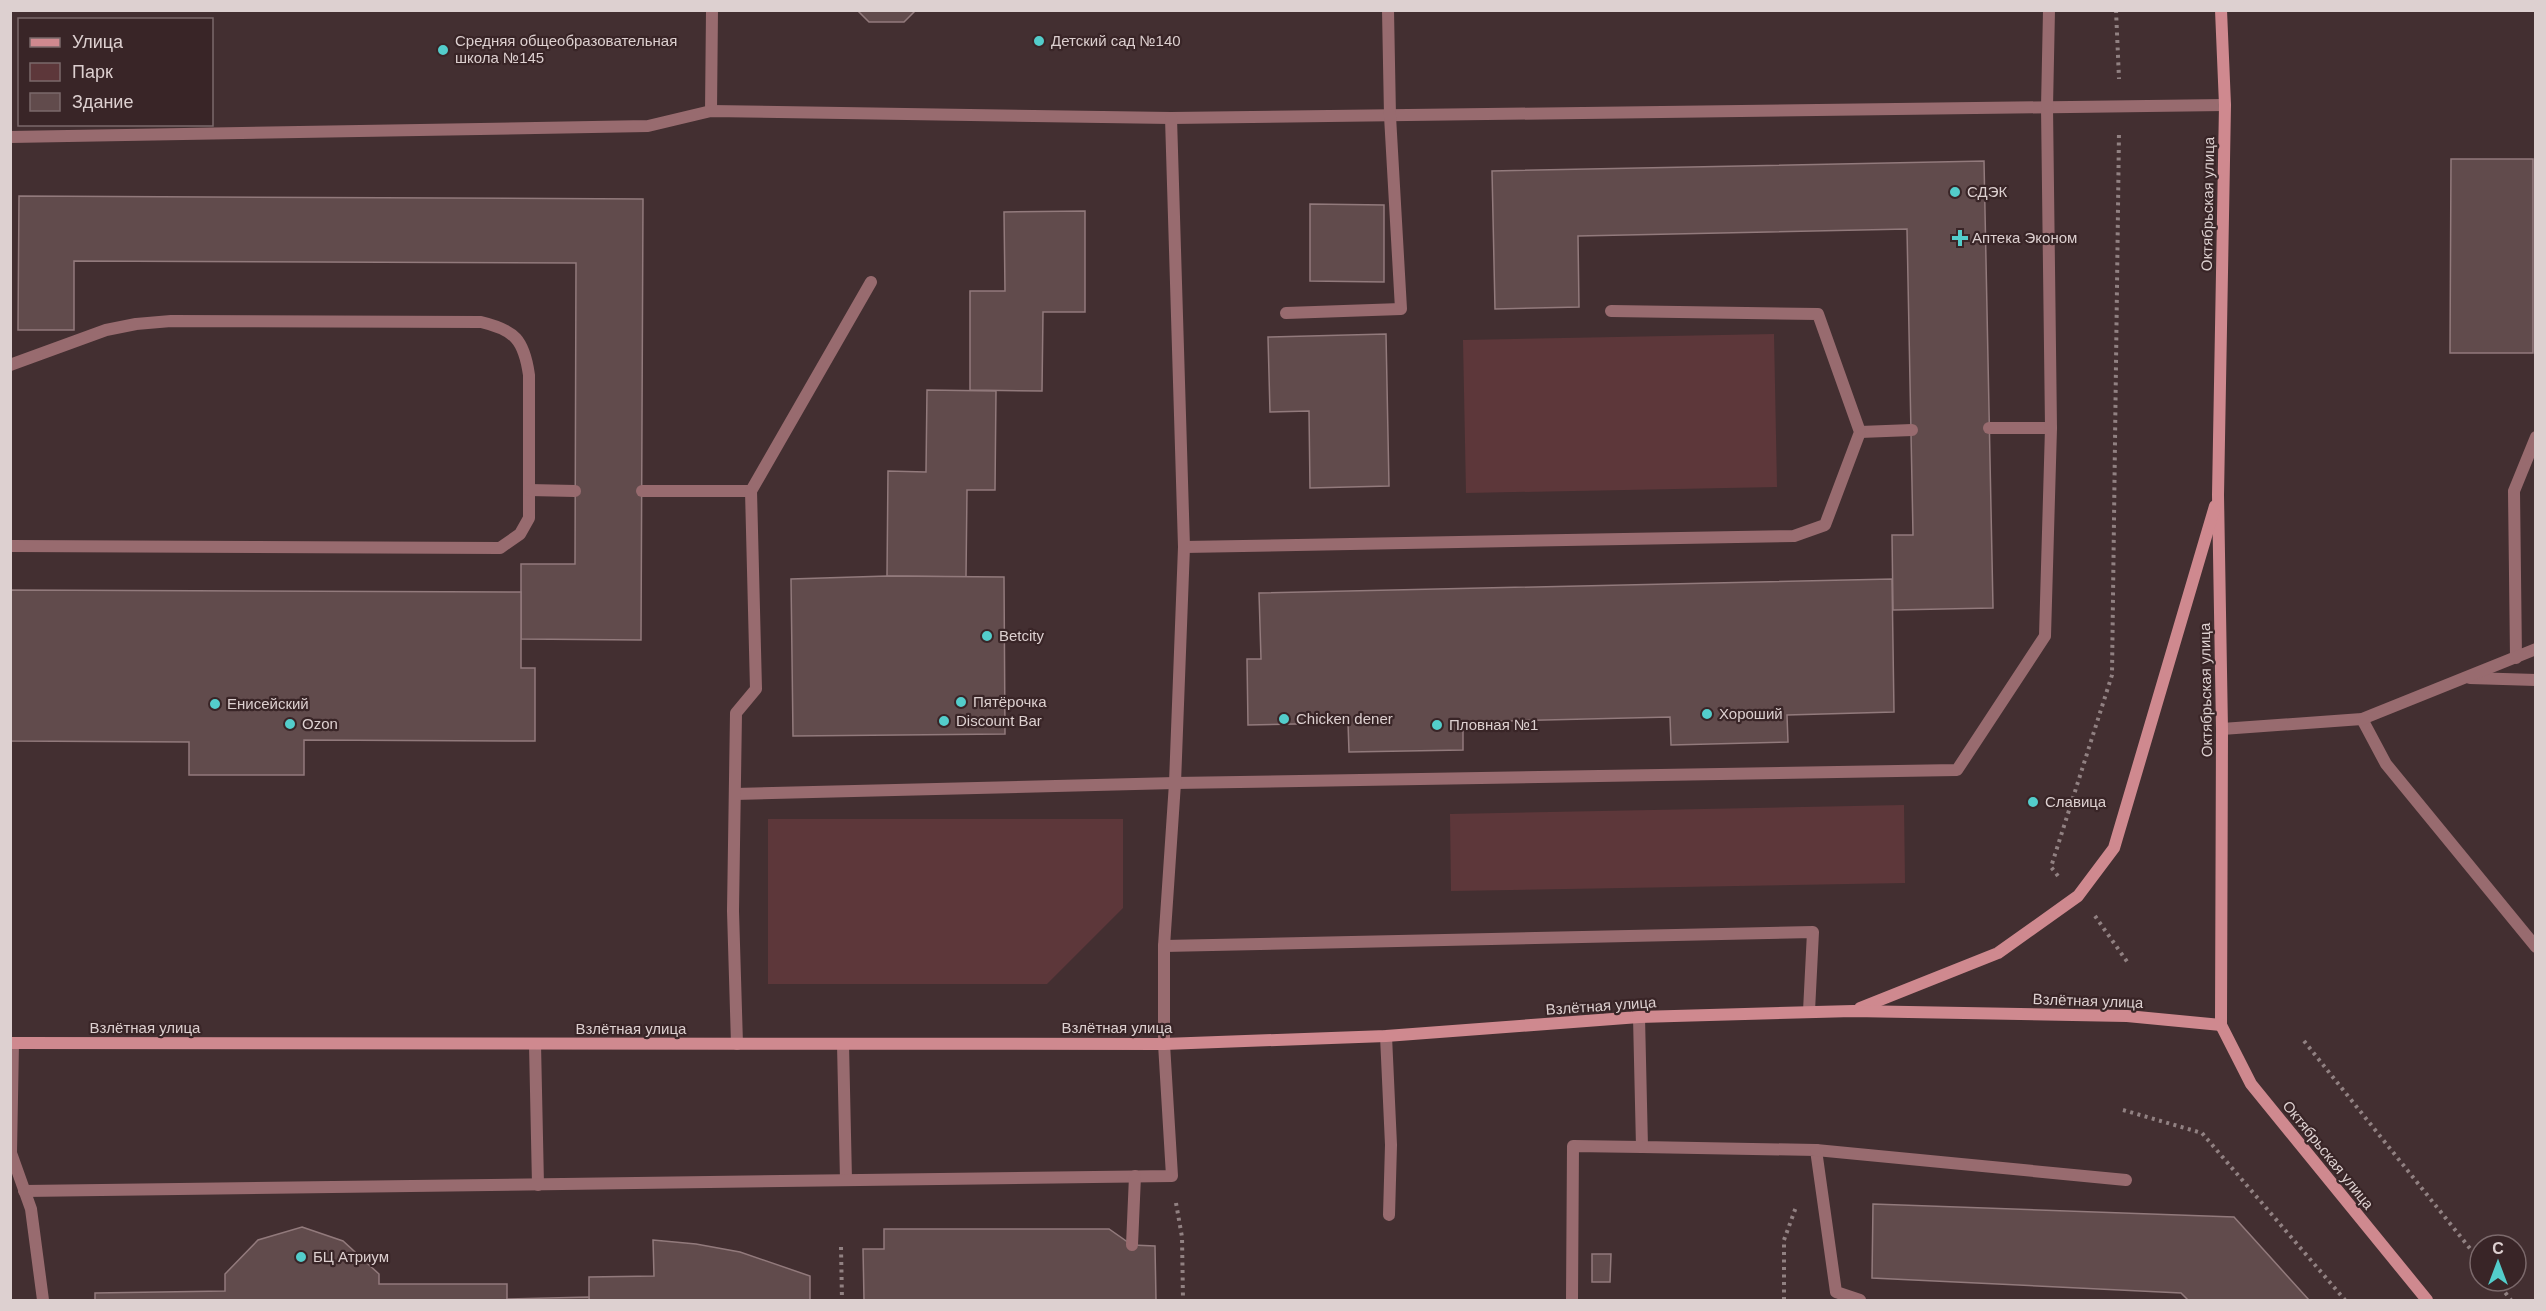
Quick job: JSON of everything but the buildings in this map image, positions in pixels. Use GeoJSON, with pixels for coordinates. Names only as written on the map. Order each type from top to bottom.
{"type":"FeatureCollection","features":[{"type":"Feature","properties":{"kind":"main road","name":"Октябрьская улица"},"geometry":{"type":"LineString","coordinates":[[2221,10],[2225,105],[2218,495],[2222,729],[2222,1026],[2251,1084],[2427,1300]]}},
{"type":"Feature","properties":{"kind":"main road"},"geometry":{"type":"LineString","coordinates":[[1853,1011],[1998,953],[2078,896],[2114,848],[2218,495]]}},
{"type":"Feature","properties":{"kind":"main road","name":"Взлётная улица"},"geometry":{"type":"LineString","coordinates":[[12,1043],[1164,1044],[1386,1036],[1639,1017],[1809,1011],[2127,1016],[2222,1026]]}},
{"type":"Feature","properties":{"kind":"street"},"geometry":{"type":"LineString","coordinates":[[711,111],[712,10]]}},
{"type":"Feature","properties":{"kind":"street"},"geometry":{"type":"LineString","coordinates":[[1286,313],[1401,309],[1390,116],[1388,10]]}},
{"type":"Feature","properties":{"kind":"street"},"geometry":{"type":"LineString","coordinates":[[735,794],[1175,783],[1957,770],[2045,636],[2051,428],[2047,107],[2049,10]]}},
{"type":"Feature","properties":{"kind":"street"},"geometry":{"type":"LineString","coordinates":[[10,136],[648,126],[711,111],[1171,118],[2225,105]]}},
{"type":"Feature","properties":{"kind":"street"},"geometry":{"type":"LineString","coordinates":[[24,1191],[1172,1176],[1164,1044],[1164,946],[1175,783],[1184,547],[1171,118]]}},
{"type":"Feature","properties":{"kind":"street"},"geometry":{"type":"LineString","coordinates":[[738,1044],[733,911],[736,713],[756,689],[751,491],[871,282]]}},
{"type":"Feature","properties":{"kind":"street"},"geometry":{"type":"LineString","coordinates":[[1184,547],[1794,536],[1826,525],[1860,432],[1818,314],[1611,311]]}},
{"type":"Feature","properties":{"kind":"street"},"geometry":{"type":"LineString","coordinates":[[10,365],[106,330],[136,324],[171,321],[480,322],[503,328],[516,338],[526,352],[529,375],[529,518],[520,534],[500,548],[10,546]]}},
{"type":"Feature","properties":{"kind":"street"},"geometry":{"type":"LineString","coordinates":[[1989,428],[2051,428]]}},
{"type":"Feature","properties":{"kind":"street"},"geometry":{"type":"LineString","coordinates":[[1860,432],[1911,430]]}},
{"type":"Feature","properties":{"kind":"street"},"geometry":{"type":"LineString","coordinates":[[2516,658],[2514,491],[2535,438]]}},
{"type":"Feature","properties":{"kind":"street"},"geometry":{"type":"LineString","coordinates":[[529,490],[575,491]]}},
{"type":"Feature","properties":{"kind":"street"},"geometry":{"type":"LineString","coordinates":[[642,491],[751,491]]}},
{"type":"Feature","properties":{"kind":"street"},"geometry":{"type":"LineString","coordinates":[[2222,729],[2362,720],[2535,649]]}},
{"type":"Feature","properties":{"kind":"street"},"geometry":{"type":"LineString","coordinates":[[2466,678],[2535,680]]}},
{"type":"Feature","properties":{"kind":"street"},"geometry":{"type":"LineString","coordinates":[[2362,720],[2386,764],[2535,947]]}},
{"type":"Feature","properties":{"kind":"street"},"geometry":{"type":"LineString","coordinates":[[1164,946],[1814,932],[1809,1011]]}},
{"type":"Feature","properties":{"kind":"street"},"geometry":{"type":"LineString","coordinates":[[1639,1017],[1642,1147]]}},
{"type":"Feature","properties":{"kind":"street"},"geometry":{"type":"LineString","coordinates":[[1386,1036],[1391,1145],[1389,1215]]}},
{"type":"Feature","properties":{"kind":"street"},"geometry":{"type":"LineString","coordinates":[[12,1043],[11,1153],[31,1209],[44,1300]]}},
{"type":"Feature","properties":{"kind":"street"},"geometry":{"type":"LineString","coordinates":[[535,1044],[538,1185]]}},
{"type":"Feature","properties":{"kind":"street"},"geometry":{"type":"LineString","coordinates":[[843,1044],[846,1180]]}},
{"type":"Feature","properties":{"kind":"street"},"geometry":{"type":"LineString","coordinates":[[1572,1300],[1573,1146],[1816,1150],[2126,1180]]}},
{"type":"Feature","properties":{"kind":"street"},"geometry":{"type":"LineString","coordinates":[[1816,1150],[1836,1292],[1860,1300]]}},
{"type":"Feature","properties":{"kind":"street"},"geometry":{"type":"LineString","coordinates":[[1132,1245],[1135,1176]]}},
{"type":"Feature","properties":{"kind":"path"},"geometry":{"type":"LineString","coordinates":[[2062,880],[2050,867],[2112,675],[2120,106],[2116,10]]}},
{"type":"Feature","properties":{"kind":"path"},"geometry":{"type":"LineString","coordinates":[[2091,910],[2128,963]]}},
{"type":"Feature","properties":{"kind":"path"},"geometry":{"type":"LineString","coordinates":[[2304,1041],[2468,1246]]}},
{"type":"Feature","properties":{"kind":"path"},"geometry":{"type":"LineString","coordinates":[[2123,1110],[2202,1133],[2345,1300]]}},
{"type":"Feature","properties":{"kind":"path"},"geometry":{"type":"LineString","coordinates":[[1172,1176],[1182,1237],[1183,1300]]}},
{"type":"Feature","properties":{"kind":"path"},"geometry":{"type":"LineString","coordinates":[[1784,1300],[1784,1240],[1796,1206]]}},
{"type":"Feature","properties":{"kind":"path"},"geometry":{"type":"LineString","coordinates":[[841,1247],[842,1300]]}},
{"type":"Feature","properties":{"kind":"green space"},"geometry":{"type":"Polygon","coordinates":[[[1774,334],[1777,487],[1466,493],[1463,340],[1774,334]]]}},
{"type":"Feature","properties":{"kind":"green space"},"geometry":{"type":"Polygon","coordinates":[[[1904,805],[1905,883],[1451,891],[1450,814],[1904,805]]]}},
{"type":"Feature","properties":{"kind":"green space"},"geometry":{"type":"Polygon","coordinates":[[[768,819],[1123,819],[1123,908],[1047,984],[768,984],[768,819]]]}},
{"type":"Feature","properties":{"kind":"place","name":"Детский сад №140"},"geometry":{"type":"Point","coordinates":[1039,41]}},
{"type":"Feature","properties":{"kind":"place","name":"Средняя общеобразовательная школа №145"},"geometry":{"type":"Point","coordinates":[443,50]}},
{"type":"Feature","properties":{"kind":"place","name":"СДЭК"},"geometry":{"type":"Point","coordinates":[1955,192]}},
{"type":"Feature","properties":{"kind":"place","name":"Аптека Эконом"},"geometry":{"type":"Point","coordinates":[1960,238]}},
{"type":"Feature","properties":{"kind":"place","name":"Betcity"},"geometry":{"type":"Point","coordinates":[987,636]}},
{"type":"Feature","properties":{"kind":"place","name":"Пятёрочка"},"geometry":{"type":"Point","coordinates":[961,702]}},
{"type":"Feature","properties":{"kind":"place","name":"Енисейский"},"geometry":{"type":"Point","coordinates":[215,704]}},
{"type":"Feature","properties":{"kind":"place","name":"Хороший"},"geometry":{"type":"Point","coordinates":[1707,714]}},
{"type":"Feature","properties":{"kind":"place","name":"Chicken dener"},"geometry":{"type":"Point","coordinates":[1284,719]}},
{"type":"Feature","properties":{"kind":"place","name":"Discount Bar"},"geometry":{"type":"Point","coordinates":[944,721]}},
{"type":"Feature","properties":{"kind":"place","name":"Ozon"},"geometry":{"type":"Point","coordinates":[290,724]}},
{"type":"Feature","properties":{"kind":"place","name":"Пловная №1"},"geometry":{"type":"Point","coordinates":[1437,725]}},
{"type":"Feature","properties":{"kind":"place","name":"Славица"},"geometry":{"type":"Point","coordinates":[2033,802]}},
{"type":"Feature","properties":{"kind":"place","name":"БЦ Атриум"},"geometry":{"type":"Point","coordinates":[301,1257]}}]}
